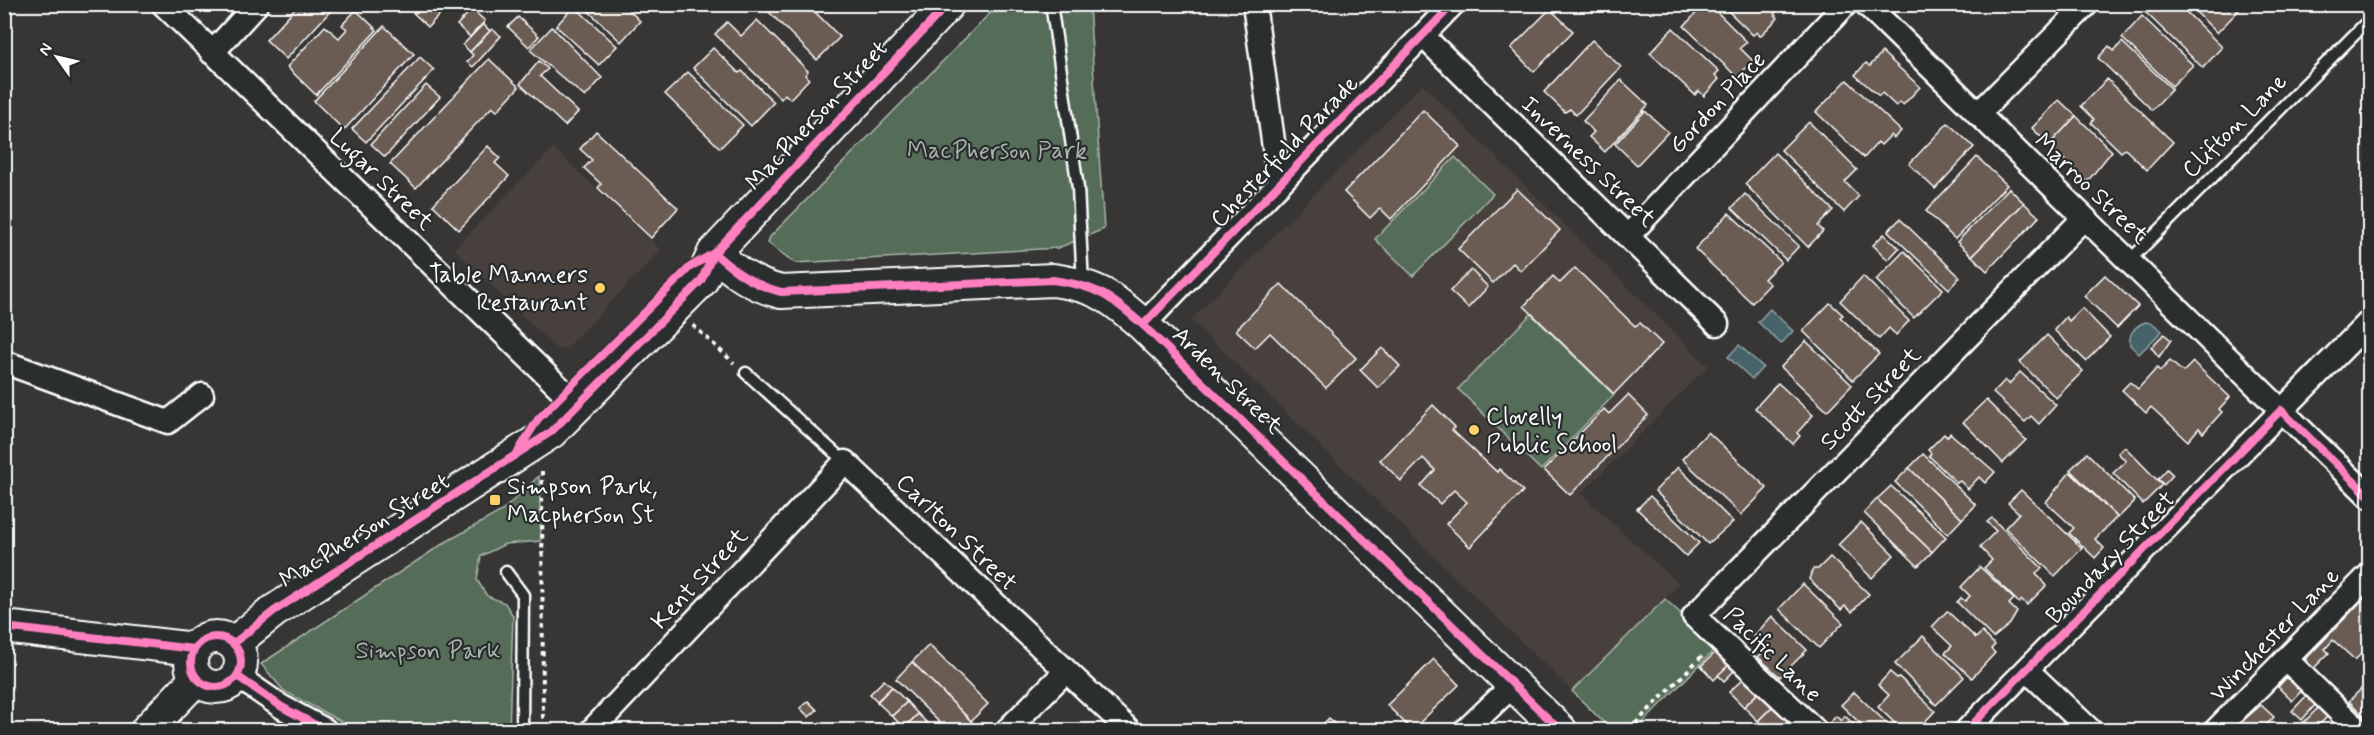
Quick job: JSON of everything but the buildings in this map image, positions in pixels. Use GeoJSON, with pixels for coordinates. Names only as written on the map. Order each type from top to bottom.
{"type":"FeatureCollection","features":[{"type":"Feature","properties":{"kind":"main road","name":"MacPherson Street"},"geometry":{"type":"LineString","coordinates":[[530,460],[538,418],[690,267],[714,253],[948,4]]}},
{"type":"Feature","properties":{"kind":"main road","name":"MacPherson Street"},"geometry":{"type":"LineString","coordinates":[[234,643],[274,610],[468,488],[530,460],[551,432],[701,281],[714,253]]}},
{"type":"Feature","properties":{"kind":"main road","name":"Arden Street"},"geometry":{"type":"LineString","coordinates":[[714,253],[753,284],[781,292],[987,281],[1053,280],[1083,284],[1117,302],[1560,730]]}},
{"type":"Feature","properties":{"kind":"main road"},"geometry":{"type":"LineString","coordinates":[[4,627],[196,664]]}},
{"type":"Feature","properties":{"kind":"main road"},"geometry":{"type":"LineString","coordinates":[[147,730],[196,664],[207,638],[215,636],[234,643],[241,656],[241,666],[237,676],[218,687],[203,683],[196,664]]}},
{"type":"Feature","properties":{"kind":"street","name":"Lugar Street"},"geometry":{"type":"LineString","coordinates":[[163,4],[564,392]]}},
{"type":"Feature","properties":{"kind":"street"},"geometry":{"type":"LineString","coordinates":[[212,52],[257,4]]}},
{"type":"Feature","properties":{"kind":"street"},"geometry":{"type":"LineString","coordinates":[[1254,4],[1279,184]]}},
{"type":"Feature","properties":{"kind":"street","name":"Chesterfield Parade"},"geometry":{"type":"LineString","coordinates":[[1143,325],[1453,4]]}},
{"type":"Feature","properties":{"kind":"street","name":"Gordon Place"},"geometry":{"type":"LineString","coordinates":[[1628,236],[1846,4]]}},
{"type":"Feature","properties":{"kind":"street","name":"Marroo Street"},"geometry":{"type":"LineString","coordinates":[[1866,4],[2370,496]]}},
{"type":"Feature","properties":{"kind":"street"},"geometry":{"type":"LineString","coordinates":[[1978,114],[2087,4]]}},
{"type":"Feature","properties":{"kind":"street","name":"Inverness Street"},"geometry":{"type":"LineString","coordinates":[[1423,36],[1717,324]]}},
{"type":"Feature","properties":{"kind":"street","name":"Scott Street"},"geometry":{"type":"LineString","coordinates":[[1694,616],[2084,218]]}},
{"type":"Feature","properties":{"kind":"street","name":"Boundary Street"},"geometry":{"type":"LineString","coordinates":[[1967,730],[2370,321]]}},
{"type":"Feature","properties":{"kind":"street"},"geometry":{"type":"LineString","coordinates":[[4,362],[168,422],[202,395]]}},
{"type":"Feature","properties":{"kind":"street","name":"Carlton Street"},"geometry":{"type":"LineString","coordinates":[[845,462],[1129,730]]}},
{"type":"Feature","properties":{"kind":"street","name":"Kent Street"},"geometry":{"type":"LineString","coordinates":[[592,730],[845,462]]}},
{"type":"Feature","properties":{"kind":"street","name":"Winchester Lane"},"geometry":{"type":"LineString","coordinates":[[2216,730],[2370,574]]}},
{"type":"Feature","properties":{"kind":"street","name":"Pacific Lane"},"geometry":{"type":"LineString","coordinates":[[1694,616],[1815,730]]}},
{"type":"Feature","properties":{"kind":"street"},"geometry":{"type":"LineString","coordinates":[[2286,659],[2358,730]]}},
{"type":"Feature","properties":{"kind":"street"},"geometry":{"type":"LineString","coordinates":[[2027,670],[2090,730]]}},
{"type":"Feature","properties":{"kind":"street"},"geometry":{"type":"LineString","coordinates":[[1007,730],[1065,672]]}},
{"type":"Feature","properties":{"kind":"street"},"geometry":{"type":"LineString","coordinates":[[237,676],[282,707],[324,730]]}},
{"type":"Feature","properties":{"kind":"street"},"geometry":{"type":"LineString","coordinates":[[1466,730],[1513,685]]}},
{"type":"Feature","properties":{"kind":"lane"},"geometry":{"type":"LineString","coordinates":[[1052,10],[1078,188],[1083,284]]}},
{"type":"Feature","properties":{"kind":"lane","name":"Clifton Lane"},"geometry":{"type":"LineString","coordinates":[[2129,261],[2370,19]]}},
{"type":"Feature","properties":{"kind":"lane","name":"Carlton Street"},"geometry":{"type":"LineString","coordinates":[[746,373],[845,462]]}},
{"type":"Feature","properties":{"kind":"lane"},"geometry":{"type":"LineString","coordinates":[[506,572],[523,595],[522,730]]}},
{"type":"Feature","properties":{"kind":"path"},"geometry":{"type":"LineString","coordinates":[[687,320],[746,373]]}},
{"type":"Feature","properties":{"kind":"path"},"geometry":{"type":"LineString","coordinates":[[530,460],[543,730]]}},
{"type":"Feature","properties":{"kind":"path"},"geometry":{"type":"LineString","coordinates":[[1629,730],[1719,639]]}},
{"type":"Feature","properties":{"kind":"shaded area","name":"Clovelly Public School"},"geometry":{"type":"Polygon","coordinates":[[[1422,84],[1708,366],[1581,494],[1679,584],[1572,691],[1191,320],[1422,84]]]}},
{"type":"Feature","properties":{"kind":"shaded area"},"geometry":{"type":"Polygon","coordinates":[[[553,148],[661,250],[566,349],[557,349],[454,249],[553,148]]]}},
{"type":"Feature","properties":{"kind":"green space","name":"MacPherson Park"},"geometry":{"type":"Polygon","coordinates":[[[998,5],[1089,5],[1104,229],[1058,248],[795,263],[768,243],[770,237],[998,5]]]}},
{"type":"Feature","properties":{"kind":"green space"},"geometry":{"type":"Polygon","coordinates":[[[1455,157],[1493,194],[1413,276],[1375,239],[1455,157]]]}},
{"type":"Feature","properties":{"kind":"green space"},"geometry":{"type":"Polygon","coordinates":[[[1531,314],[1614,395],[1541,470],[1458,389],[1531,314]]]}},
{"type":"Feature","properties":{"kind":"green space","name":"Simpson Park"},"geometry":{"type":"Polygon","coordinates":[[[539,476],[541,541],[505,544],[481,556],[477,580],[487,596],[505,603],[513,616],[509,730],[357,730],[284,691],[261,664],[444,543],[502,511],[539,476]]]}},
{"type":"Feature","properties":{"kind":"green space"},"geometry":{"type":"Polygon","coordinates":[[[1665,599],[1717,647],[1636,730],[1611,730],[1572,691],[1665,599]]]}},
{"type":"Feature","properties":{"kind":"water"},"geometry":{"type":"Polygon","coordinates":[[[1770,309],[1793,331],[1781,344],[1758,322],[1770,309]]]}},
{"type":"Feature","properties":{"kind":"water"},"geometry":{"type":"Polygon","coordinates":[[[2145,322],[2152,323],[2162,331],[2139,354],[2130,345],[2130,337],[2135,328],[2145,322]]]}},
{"type":"Feature","properties":{"kind":"water"},"geometry":{"type":"Polygon","coordinates":[[[1739,345],[1763,367],[1752,379],[1728,357],[1739,345]]]}},
{"type":"Feature","properties":{"kind":"cycle path"},"geometry":{"type":"LineString","coordinates":[[234,643],[274,611],[551,432],[701,281],[714,253],[948,4]]}},
{"type":"Feature","properties":{"kind":"cycle path"},"geometry":{"type":"LineString","coordinates":[[1143,325],[1453,4]]}},
{"type":"Feature","properties":{"kind":"cycle path"},"geometry":{"type":"LineString","coordinates":[[714,253],[745,277],[781,292],[1053,280],[1081,285],[1102,294],[1143,325],[1560,730]]}},
{"type":"Feature","properties":{"kind":"cycle path"},"geometry":{"type":"LineString","coordinates":[[519,450],[538,419],[690,267],[714,253]]}},
{"type":"Feature","properties":{"kind":"cycle path"},"geometry":{"type":"LineString","coordinates":[[1967,730],[2281,410],[2370,497]]}},
{"type":"Feature","properties":{"kind":"cycle path"},"geometry":{"type":"LineString","coordinates":[[4,627],[194,649]]}},
{"type":"Feature","properties":{"kind":"cycle path"},"geometry":{"type":"LineString","coordinates":[[211,637],[221,637],[234,644],[241,657],[241,662],[241,667],[234,680],[221,687],[211,687],[202,683],[195,676],[191,667],[191,657],[195,648],[202,641],[211,637]]}},
{"type":"Feature","properties":{"kind":"cycle path"},"geometry":{"type":"LineString","coordinates":[[237,676],[282,707],[325,730]]}},
{"type":"Feature","properties":{"kind":"place","name":"Table Manners Restaurant"},"geometry":{"type":"Point","coordinates":[600,288]}},
{"type":"Feature","properties":{"kind":"place","name":"Clovelly Public School"},"geometry":{"type":"Point","coordinates":[1474,430]}},
{"type":"Feature","properties":{"kind":"place","name":"Simpson Park, Macpherson St"},"geometry":{"type":"Point","coordinates":[495,500]}}]}
